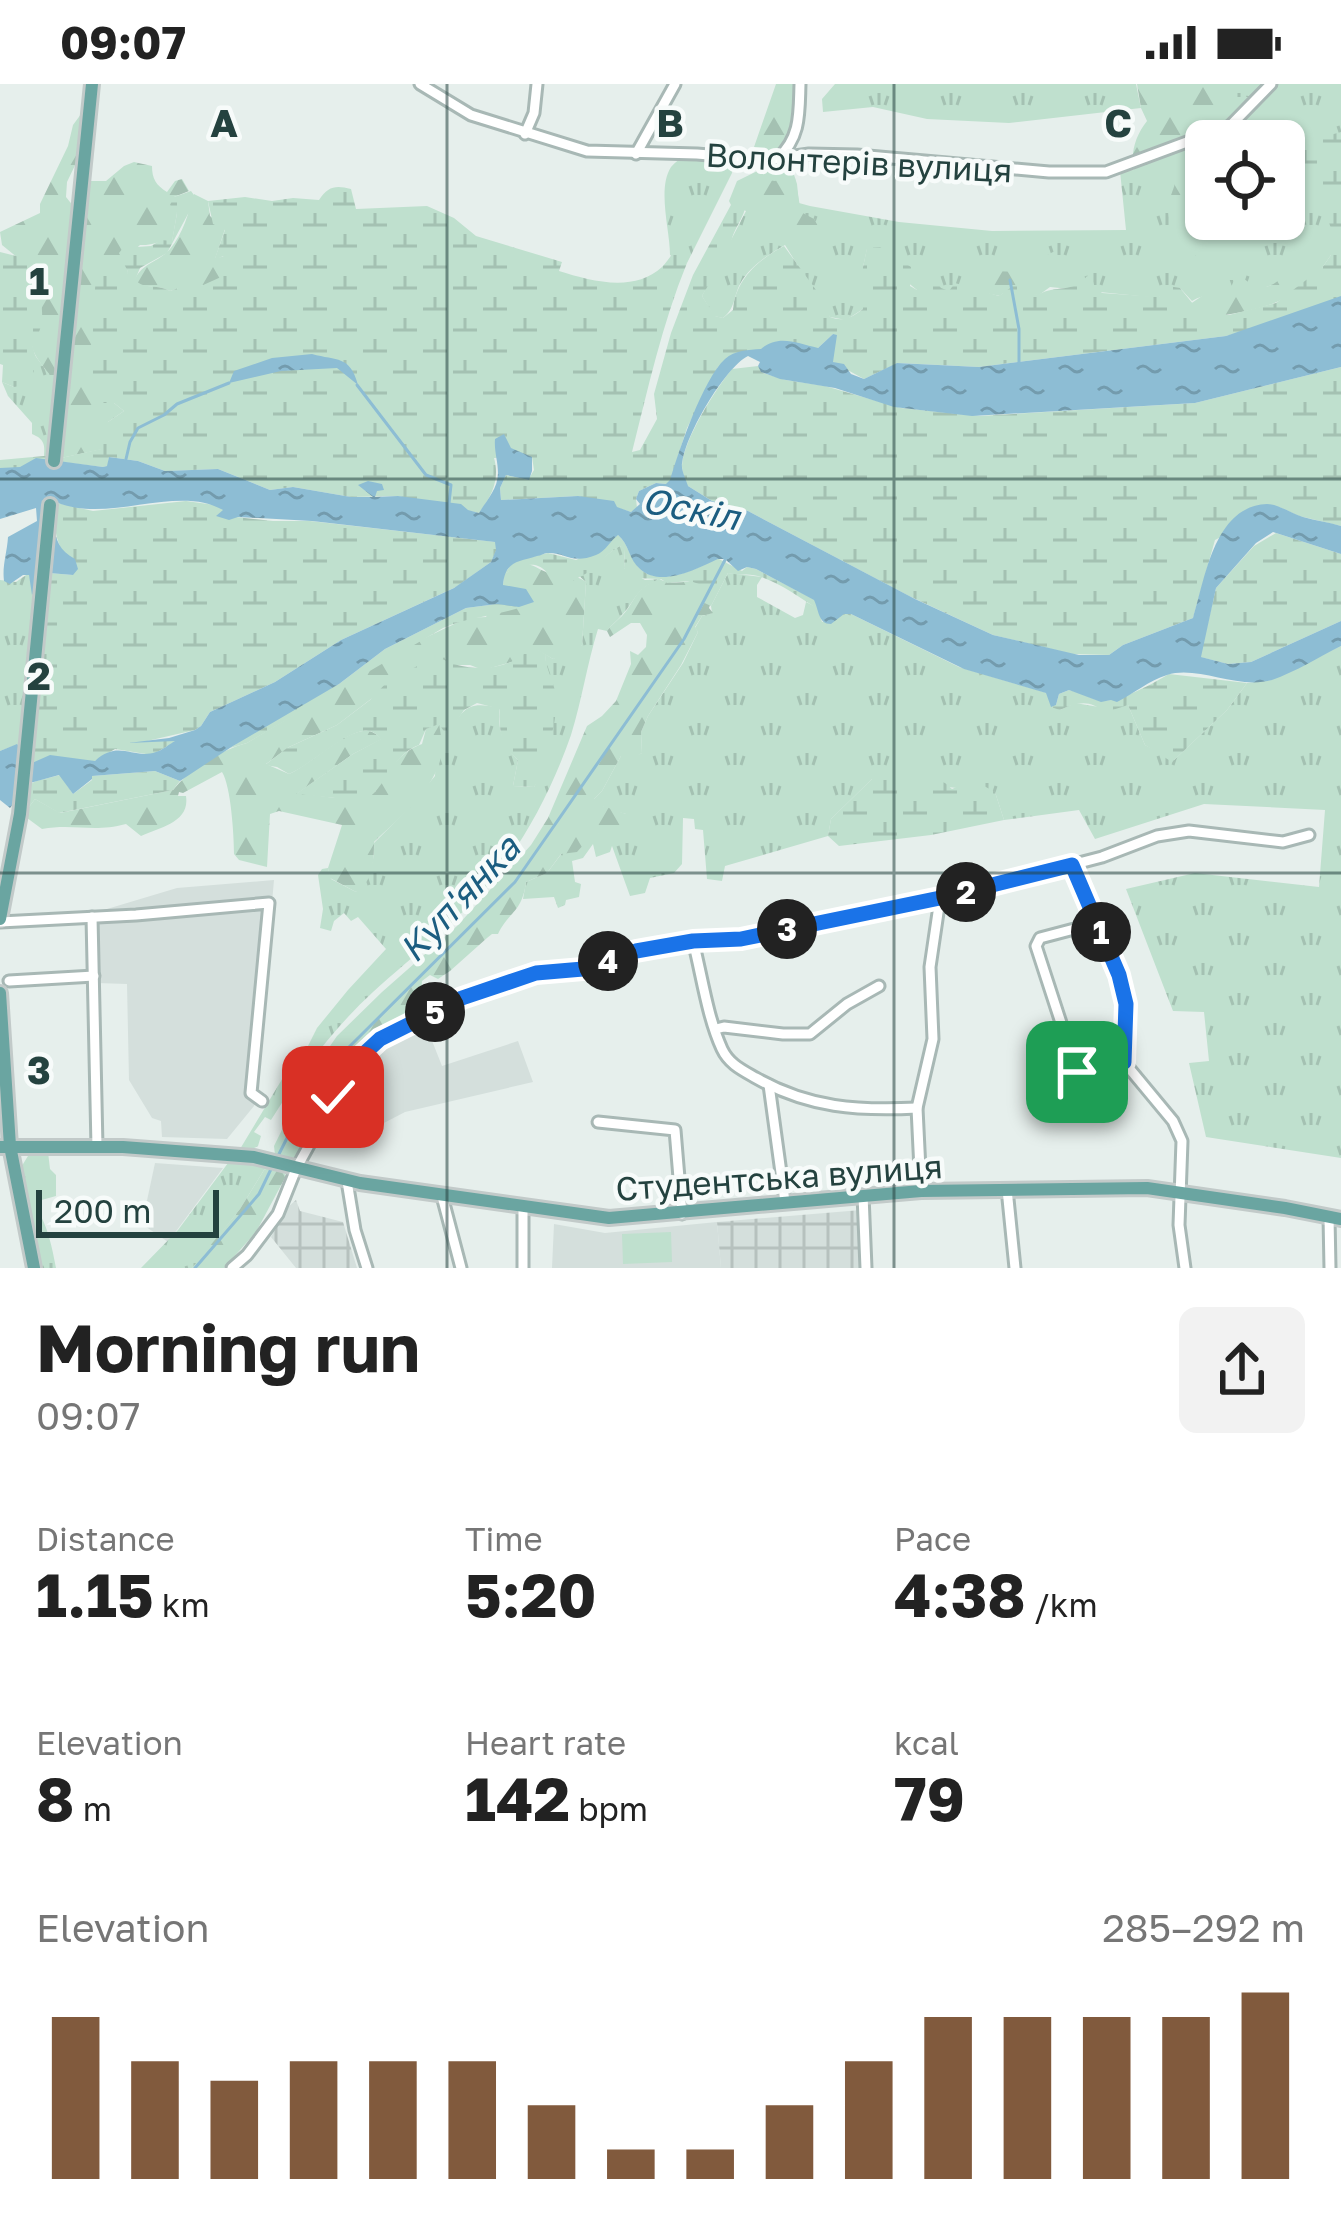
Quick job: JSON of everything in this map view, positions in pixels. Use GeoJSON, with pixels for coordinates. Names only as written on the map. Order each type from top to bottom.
{"type":"FeatureCollection","features":[{"type":"Feature","properties":{"kind":"main road"},"geometry":{"type":"LineString","coordinates":[[54,461],[92,84]]}},
{"type":"Feature","properties":{"kind":"main road"},"geometry":{"type":"LineString","coordinates":[[0,920],[5,867],[20,814],[50,506]]}},
{"type":"Feature","properties":{"kind":"main road"},"geometry":{"type":"LineString","coordinates":[[0,993],[5,1147],[34,1268]]}},
{"type":"Feature","properties":{"kind":"main road","name":"Студентська вулиця"},"geometry":{"type":"LineString","coordinates":[[5,1147],[219,1154],[442,1196],[609,1219],[921,1191],[1147,1188],[1335,1218]]}},
{"type":"Feature","properties":{"kind":"street","name":"Волонтерів вулиця"},"geometry":{"type":"LineString","coordinates":[[419,84],[471,115],[587,152],[766,160],[809,154],[856,155],[1048,172],[1106,172],[1230,126],[1271,84]]}},
{"type":"Feature","properties":{"kind":"street"},"geometry":{"type":"LineString","coordinates":[[525,134],[534,113],[537,84]]}},
{"type":"Feature","properties":{"kind":"street"},"geometry":{"type":"LineString","coordinates":[[636,154],[675,84]]}},
{"type":"Feature","properties":{"kind":"street"},"geometry":{"type":"LineString","coordinates":[[778,158],[795,139],[800,84]]}},
{"type":"Feature","properties":{"kind":"street"},"geometry":{"type":"LineString","coordinates":[[232,1268],[278,1214],[296,1169],[354,1063],[380,1039],[462,998],[536,973],[583,969],[636,951],[741,939],[940,898],[1072,865],[1157,836],[1189,831],[1283,842],[1309,836]]}},
{"type":"Feature","properties":{"kind":"street"},"geometry":{"type":"LineString","coordinates":[[1072,865],[1119,975],[1126,1004],[1124,1062],[1173,1121],[1182,1142],[1179,1225],[1185,1268]]}},
{"type":"Feature","properties":{"kind":"street"},"geometry":{"type":"LineString","coordinates":[[921,1191],[917,1108],[933,1039],[930,967],[940,898]]}},
{"type":"Feature","properties":{"kind":"street"},"geometry":{"type":"LineString","coordinates":[[0,920],[269,903],[250,1093],[262,1100]]}},
{"type":"Feature","properties":{"kind":"street"},"geometry":{"type":"LineString","coordinates":[[92,916],[97,1147]]}},
{"type":"Feature","properties":{"kind":"street"},"geometry":{"type":"LineString","coordinates":[[1097,922],[1040,938],[1036,946],[1077,1072],[1124,1062]]}},
{"type":"Feature","properties":{"kind":"street"},"geometry":{"type":"LineString","coordinates":[[693,941],[722,1049],[732,1064],[818,1104],[917,1108]]}},
{"type":"Feature","properties":{"kind":"street"},"geometry":{"type":"LineString","coordinates":[[9,980],[94,976]]}},
{"type":"Feature","properties":{"kind":"street"},"geometry":{"type":"LineString","coordinates":[[716,1029],[810,1034],[879,986]]}},
{"type":"Feature","properties":{"kind":"street"},"geometry":{"type":"LineString","coordinates":[[769,1085],[785,1202]]}},
{"type":"Feature","properties":{"kind":"street"},"geometry":{"type":"LineString","coordinates":[[598,1122],[675,1130],[682,1214]]}},
{"type":"Feature","properties":{"kind":"street"},"geometry":{"type":"LineString","coordinates":[[347,1180],[367,1268]]}},
{"type":"Feature","properties":{"kind":"street"},"geometry":{"type":"LineString","coordinates":[[1007,1189],[1015,1268]]}},
{"type":"Feature","properties":{"kind":"street"},"geometry":{"type":"LineString","coordinates":[[863,1195],[866,1268]]}},
{"type":"Feature","properties":{"kind":"street"},"geometry":{"type":"LineString","coordinates":[[442,1196],[461,1268]]}},
{"type":"Feature","properties":{"kind":"street"},"geometry":{"type":"LineString","coordinates":[[523,1208],[523,1268]]}},
{"type":"Feature","properties":{"kind":"street"},"geometry":{"type":"LineString","coordinates":[[1330,1268],[1335,1218]]}},
{"type":"Feature","properties":{"kind":"shaded area"},"geometry":{"type":"Polygon","coordinates":[[[274,880],[254,1106],[227,1139],[162,1137],[161,1121],[152,1118],[129,1080],[127,984],[97,983],[97,912],[177,888],[274,880]]]}},
{"type":"Feature","properties":{"kind":"shaded area"},"geometry":{"type":"Polygon","coordinates":[[[423,1018],[442,1066],[518,1041],[533,1082],[405,1112],[359,1136],[346,1078],[380,1039],[423,1018]]]}},
{"type":"Feature","properties":{"kind":"shaded area"},"geometry":{"type":"Polygon","coordinates":[[[155,1163],[223,1168],[168,1242],[142,1224],[155,1163]]]}},
{"type":"Feature","properties":{"kind":"shaded area"},"geometry":{"type":"Polygon","coordinates":[[[296,1200],[300,1211],[343,1222],[357,1268],[296,1268],[271,1237],[296,1200]]]}},
{"type":"Feature","properties":{"kind":"shaded area"},"geometry":{"type":"Polygon","coordinates":[[[861,1210],[862,1268],[721,1268],[717,1222],[861,1210]]]}},
{"type":"Feature","properties":{"kind":"shaded area"},"geometry":{"type":"Polygon","coordinates":[[[717,1222],[721,1268],[552,1268],[554,1224],[605,1233],[717,1222]]]}},
{"type":"Feature","properties":{"kind":"green space"},"geometry":{"type":"Polygon","coordinates":[[[776,84],[799,84],[797,123],[786,146],[766,152],[754,147],[776,84]]]}},
{"type":"Feature","properties":{"kind":"green space"},"geometry":{"type":"Polygon","coordinates":[[[835,84],[1136,84],[1141,108],[1009,123],[927,119],[873,107],[823,112],[822,99],[835,84]]]}},
{"type":"Feature","properties":{"kind":"green space"},"geometry":{"type":"Polygon","coordinates":[[[1137,84],[1242,84],[1235,97],[1257,97],[1236,120],[1185,120],[1185,240],[1221,240],[1216,264],[1199,259],[1172,228],[1168,209],[1175,169],[1167,165],[1134,170],[1135,144],[1147,121],[1137,84]]]}},
{"type":"Feature","properties":{"kind":"green space"},"geometry":{"type":"Polygon","coordinates":[[[1224,84],[1341,84],[1341,250],[1322,268],[1305,262],[1272,285],[1192,301],[1180,288],[1159,297],[1050,287],[1039,295],[917,290],[867,249],[863,309],[846,320],[830,317],[785,245],[749,272],[723,318],[714,316],[702,296],[746,211],[729,201],[737,181],[788,156],[799,203],[810,206],[899,222],[992,231],[1126,230],[1120,171],[1134,170],[1185,133],[1185,240],[1305,240],[1305,120],[1202,120],[1234,97],[1224,84]]]}},
{"type":"Feature","properties":{"kind":"green space"},"geometry":{"type":"Polygon","coordinates":[[[84,110],[79,157],[67,182],[66,197],[74,207],[59,376],[52,377],[37,358],[31,335],[40,263],[18,258],[2,245],[0,232],[40,213],[73,125],[84,110]]]}},
{"type":"Feature","properties":{"kind":"green space"},"geometry":{"type":"Polygon","coordinates":[[[1341,132],[1341,304],[1226,336],[979,367],[898,363],[864,379],[833,362],[833,334],[818,348],[760,351],[718,367],[687,428],[672,475],[686,485],[682,466],[688,442],[732,369],[758,366],[763,373],[786,380],[901,408],[980,416],[1195,403],[1341,367],[1341,526],[1279,507],[1215,540],[1193,618],[1109,655],[1072,654],[993,635],[748,511],[712,501],[688,486],[656,483],[639,491],[637,508],[631,512],[578,496],[501,500],[506,475],[528,480],[534,470],[532,457],[494,458],[494,487],[479,513],[398,496],[351,497],[293,487],[270,490],[218,469],[165,471],[109,457],[108,466],[103,467],[36,459],[22,468],[0,468],[0,460],[61,458],[101,449],[100,425],[124,411],[114,403],[92,403],[89,378],[97,260],[115,278],[125,279],[128,272],[119,253],[123,248],[172,241],[177,213],[170,205],[174,197],[191,191],[202,206],[188,214],[167,253],[140,268],[135,280],[139,283],[170,291],[221,277],[227,259],[214,261],[225,230],[213,224],[208,201],[245,197],[319,200],[337,187],[351,189],[356,209],[427,206],[454,218],[476,236],[562,262],[559,271],[598,281],[626,282],[651,275],[680,243],[687,263],[632,452],[640,450],[657,419],[654,394],[671,333],[693,275],[732,203],[746,201],[744,213],[702,296],[715,316],[723,318],[733,310],[738,289],[750,272],[784,246],[835,318],[847,318],[863,309],[867,248],[880,247],[911,267],[910,286],[917,290],[935,280],[949,291],[955,283],[999,296],[1013,286],[1023,286],[1038,295],[1076,285],[1087,276],[1102,293],[1159,297],[1168,286],[1180,288],[1202,315],[1229,315],[1276,303],[1322,268],[1331,255],[1333,234],[1311,171],[1305,167],[1305,142],[1341,132]]]}},
{"type":"Feature","properties":{"kind":"green space"},"geometry":{"type":"Polygon","coordinates":[[[686,154],[733,164],[687,263],[670,255],[665,198],[671,167],[686,154]]]}},
{"type":"Feature","properties":{"kind":"green space"},"geometry":{"type":"Polygon","coordinates":[[[134,162],[152,166],[155,181],[167,192],[182,179],[189,191],[174,197],[177,213],[172,242],[140,245],[124,260],[128,272],[114,403],[124,411],[108,422],[103,449],[57,457],[84,190],[89,181],[106,181],[134,162]]]}},
{"type":"Feature","properties":{"kind":"green space"},"geometry":{"type":"Polygon","coordinates":[[[795,178],[801,212],[814,219],[821,230],[818,237],[787,230],[777,220],[773,203],[755,192],[759,185],[748,180],[795,178]]]}},
{"type":"Feature","properties":{"kind":"green space"},"geometry":{"type":"Polygon","coordinates":[[[194,194],[208,201],[210,216],[225,229],[215,259],[245,259],[219,279],[197,287],[170,291],[134,281],[175,243],[194,194]]]}},
{"type":"Feature","properties":{"kind":"green space"},"geometry":{"type":"Polygon","coordinates":[[[1055,251],[1057,265],[1048,272],[1047,286],[1039,295],[1005,291],[1000,296],[962,288],[978,271],[1021,271],[1055,251]]]}},
{"type":"Feature","properties":{"kind":"green space"},"geometry":{"type":"Polygon","coordinates":[[[0,252],[40,262],[42,269],[35,280],[42,313],[32,344],[37,362],[29,384],[14,387],[2,382],[0,364],[0,252]]]}},
{"type":"Feature","properties":{"kind":"green space"},"geometry":{"type":"Polygon","coordinates":[[[1242,257],[1247,271],[1242,277],[1260,287],[1303,262],[1323,257],[1322,273],[1285,298],[1259,308],[1165,321],[1205,294],[1230,290],[1234,280],[1219,275],[1231,258],[1242,257]]]}},
{"type":"Feature","properties":{"kind":"green space"},"geometry":{"type":"Polygon","coordinates":[[[34,354],[45,369],[59,376],[50,457],[44,456],[43,442],[32,434],[32,423],[2,382],[14,387],[34,354]]]}},
{"type":"Feature","properties":{"kind":"green space"},"geometry":{"type":"Polygon","coordinates":[[[186,501],[215,505],[224,510],[218,515],[496,542],[496,551],[491,562],[456,587],[341,640],[275,682],[210,712],[195,730],[147,741],[178,740],[152,755],[115,749],[95,761],[31,763],[49,573],[73,575],[56,533],[57,503],[93,511],[186,501]]]}},
{"type":"Feature","properties":{"kind":"green space"},"geometry":{"type":"Polygon","coordinates":[[[1276,533],[1341,554],[1341,621],[1251,662],[1228,664],[1200,657],[1216,588],[1254,546],[1276,533]]]}},
{"type":"Feature","properties":{"kind":"green space"},"geometry":{"type":"Polygon","coordinates":[[[618,535],[634,561],[651,575],[685,573],[717,558],[742,571],[756,569],[815,600],[819,610],[766,579],[728,573],[711,606],[698,600],[702,585],[634,578],[624,568],[625,550],[620,546],[560,590],[536,565],[504,574],[514,561],[548,553],[576,560],[618,535]]]}},
{"type":"Feature","properties":{"kind":"green space"},"geometry":{"type":"Polygon","coordinates":[[[620,546],[625,549],[624,568],[645,580],[661,579],[641,590],[607,631],[598,629],[571,735],[521,840],[470,905],[373,992],[331,1037],[271,1120],[265,1117],[254,1132],[261,1136],[258,1146],[240,1149],[317,1028],[386,949],[358,917],[351,921],[344,913],[331,931],[320,928],[323,909],[318,875],[328,868],[331,879],[356,892],[370,869],[374,843],[435,776],[438,722],[447,735],[473,706],[500,708],[502,736],[518,760],[513,786],[534,787],[545,742],[545,654],[553,659],[582,645],[586,582],[578,575],[620,546]]]}},
{"type":"Feature","properties":{"kind":"green space"},"geometry":{"type":"Polygon","coordinates":[[[522,564],[586,582],[582,645],[571,655],[553,659],[532,647],[519,660],[483,670],[447,665],[371,699],[337,725],[289,747],[266,764],[289,774],[354,733],[369,731],[382,739],[298,793],[335,798],[375,792],[400,758],[422,744],[426,729],[439,723],[442,752],[433,778],[416,802],[374,842],[369,877],[356,892],[330,878],[328,868],[342,825],[279,811],[270,814],[267,867],[239,860],[234,854],[230,799],[222,772],[179,792],[178,796],[186,796],[186,805],[179,818],[141,836],[126,824],[42,829],[23,815],[35,799],[60,813],[173,790],[207,761],[247,743],[412,644],[467,618],[486,617],[504,574],[522,564]]]}},
{"type":"Feature","properties":{"kind":"green space"},"geometry":{"type":"Polygon","coordinates":[[[721,572],[709,608],[713,613],[702,616],[695,627],[698,632],[641,732],[642,753],[621,756],[594,799],[626,814],[630,823],[621,832],[596,835],[577,852],[561,854],[547,873],[526,882],[518,906],[498,934],[492,934],[438,979],[430,975],[422,981],[420,1008],[354,1063],[301,1159],[275,1155],[274,1146],[307,1079],[337,1036],[457,926],[531,845],[548,818],[587,726],[616,701],[631,664],[630,651],[638,655],[646,647],[647,635],[640,623],[631,623],[610,637],[607,631],[650,583],[690,581],[721,572]]]}},
{"type":"Feature","properties":{"kind":"green space"},"geometry":{"type":"Polygon","coordinates":[[[29,573],[33,593],[38,587],[21,751],[16,745],[0,751],[0,580],[16,582],[29,573]]]}},
{"type":"Feature","properties":{"kind":"green space"},"geometry":{"type":"Polygon","coordinates":[[[728,573],[762,577],[757,597],[795,618],[803,615],[806,602],[818,608],[822,622],[851,614],[959,667],[1047,693],[1060,710],[1075,703],[1128,705],[1145,745],[1174,760],[1227,710],[1247,683],[1271,680],[1341,646],[1341,1158],[1206,1137],[1189,1063],[1209,1061],[1204,1012],[1173,1011],[1126,889],[1195,873],[1319,887],[1325,810],[1204,804],[1095,839],[1079,810],[1004,820],[995,792],[872,779],[831,819],[828,836],[725,866],[722,881],[707,879],[703,830],[695,829],[694,819],[683,818],[682,864],[674,873],[650,878],[645,893],[630,896],[612,846],[610,852],[596,857],[593,844],[583,858],[572,861],[575,882],[581,884],[579,897],[558,908],[554,897],[523,899],[526,882],[547,873],[562,853],[626,814],[593,800],[621,756],[642,753],[641,732],[648,716],[683,663],[702,616],[712,613],[728,573]]]}},
{"type":"Feature","properties":{"kind":"green space"},"geometry":{"type":"Polygon","coordinates":[[[534,602],[511,610],[466,620],[443,628],[247,743],[230,748],[339,684],[385,649],[466,608],[519,607],[534,602]]]}},
{"type":"Feature","properties":{"kind":"green space"},"geometry":{"type":"Polygon","coordinates":[[[532,646],[545,654],[556,701],[550,741],[534,787],[513,786],[518,760],[503,746],[500,709],[477,703],[464,710],[447,736],[439,724],[426,729],[419,745],[401,757],[369,798],[355,805],[340,808],[335,798],[296,794],[381,739],[372,732],[346,738],[289,774],[265,765],[287,748],[337,725],[388,681],[437,656],[460,666],[486,668],[511,662],[532,646]]]}},
{"type":"Feature","properties":{"kind":"green space"},"geometry":{"type":"Polygon","coordinates":[[[1169,674],[1247,683],[1227,710],[1172,762],[1145,745],[1128,705],[1103,713],[1088,704],[1060,710],[1051,707],[1059,694],[1069,690],[1105,701],[1169,674]]]}},
{"type":"Feature","properties":{"kind":"green space"},"geometry":{"type":"Polygon","coordinates":[[[155,771],[180,781],[173,790],[59,813],[35,799],[23,815],[27,789],[40,780],[60,775],[73,794],[92,776],[155,771]]]}},
{"type":"Feature","properties":{"kind":"green space"},"geometry":{"type":"Polygon","coordinates":[[[922,774],[952,789],[973,780],[995,792],[1004,820],[839,846],[828,836],[831,819],[872,779],[922,774]]]}},
{"type":"Feature","properties":{"kind":"green space"},"geometry":{"type":"Polygon","coordinates":[[[31,1151],[48,1152],[50,1169],[56,1175],[56,1196],[38,1201],[36,1208],[47,1229],[56,1268],[39,1268],[20,1169],[31,1151]]]}},
{"type":"Feature","properties":{"kind":"green space"},"geometry":{"type":"Polygon","coordinates":[[[231,1159],[270,1167],[195,1266],[141,1268],[178,1230],[231,1159]]]}},
{"type":"Feature","properties":{"kind":"green space"},"geometry":{"type":"Polygon","coordinates":[[[282,1169],[286,1176],[256,1232],[224,1268],[192,1268],[240,1209],[264,1170],[282,1169]]]}},
{"type":"Feature","properties":{"kind":"green space"},"geometry":{"type":"Polygon","coordinates":[[[671,1232],[672,1262],[623,1264],[622,1234],[671,1232]]]}},
{"type":"Feature","properties":{"kind":"water","name":"Оскіл"},"geometry":{"type":"Polygon","coordinates":[[[1341,296],[1341,367],[1195,403],[972,416],[894,407],[835,388],[780,379],[761,372],[760,362],[748,356],[717,389],[684,456],[688,486],[712,501],[748,511],[993,635],[1079,655],[1109,655],[1193,618],[1223,531],[1249,508],[1272,504],[1341,526],[1341,554],[1273,532],[1256,543],[1216,588],[1201,657],[1228,664],[1251,662],[1341,621],[1341,646],[1272,680],[1245,682],[1179,673],[1154,680],[1117,702],[1101,702],[1069,690],[1059,694],[1051,707],[1046,693],[964,669],[851,614],[827,623],[814,600],[756,569],[738,571],[725,559],[718,559],[679,575],[648,574],[636,565],[618,535],[587,558],[547,553],[514,564],[506,571],[503,585],[526,589],[534,602],[519,607],[466,608],[385,649],[339,684],[180,781],[155,771],[92,776],[73,794],[59,775],[30,783],[10,808],[0,800],[0,751],[17,744],[32,763],[50,755],[95,761],[111,751],[158,751],[175,741],[128,743],[195,730],[210,712],[275,682],[341,640],[454,588],[491,562],[496,550],[495,542],[312,521],[229,520],[216,516],[223,510],[205,503],[100,509],[58,503],[56,535],[78,569],[73,575],[49,573],[32,595],[29,575],[10,584],[4,581],[4,570],[8,537],[37,521],[36,508],[0,519],[0,468],[20,467],[36,458],[103,467],[109,457],[165,471],[218,469],[270,490],[293,487],[373,497],[358,485],[368,481],[382,484],[384,490],[375,497],[461,504],[479,513],[496,484],[495,439],[504,434],[511,448],[532,457],[532,471],[529,480],[506,475],[501,500],[578,496],[614,501],[631,512],[640,504],[636,499],[639,491],[670,480],[708,382],[725,359],[737,352],[781,341],[818,348],[833,334],[837,335],[833,362],[864,379],[897,363],[979,367],[1226,336],[1341,296]]]}},
{"type":"Feature","properties":{"kind":"water"},"geometry":{"type":"Polygon","coordinates":[[[312,354],[347,364],[358,385],[337,368],[281,371],[229,383],[234,371],[272,358],[312,354]]]}},
{"type":"Feature","properties":{"kind":"waterway"},"geometry":{"type":"LineString","coordinates":[[1010,280],[1019,329],[1019,363]]}},
{"type":"Feature","properties":{"kind":"waterway"},"geometry":{"type":"LineString","coordinates":[[126,459],[138,428],[177,404],[229,383]]}},
{"type":"Feature","properties":{"kind":"waterway"},"geometry":{"type":"LineString","coordinates":[[357,385],[426,475],[451,485],[449,503]]}},
{"type":"Feature","properties":{"kind":"waterway","name":"Куп'янка"},"geometry":{"type":"LineString","coordinates":[[278,1156],[294,1124],[344,1052],[515,882],[684,639],[726,558]]}},
{"type":"Feature","properties":{"kind":"waterway","name":"Куп'янка"},"geometry":{"type":"LineString","coordinates":[[195,1268],[259,1194],[273,1165]]}},
{"type":"Feature","properties":{"kind":"route"},"geometry":{"type":"LineString","coordinates":[[333,1097],[354,1063],[380,1039],[462,998],[536,973],[583,969],[636,951],[693,941],[741,939],[1072,865],[1119,975],[1126,1004],[1124,1062],[1077,1072]]}}]}
